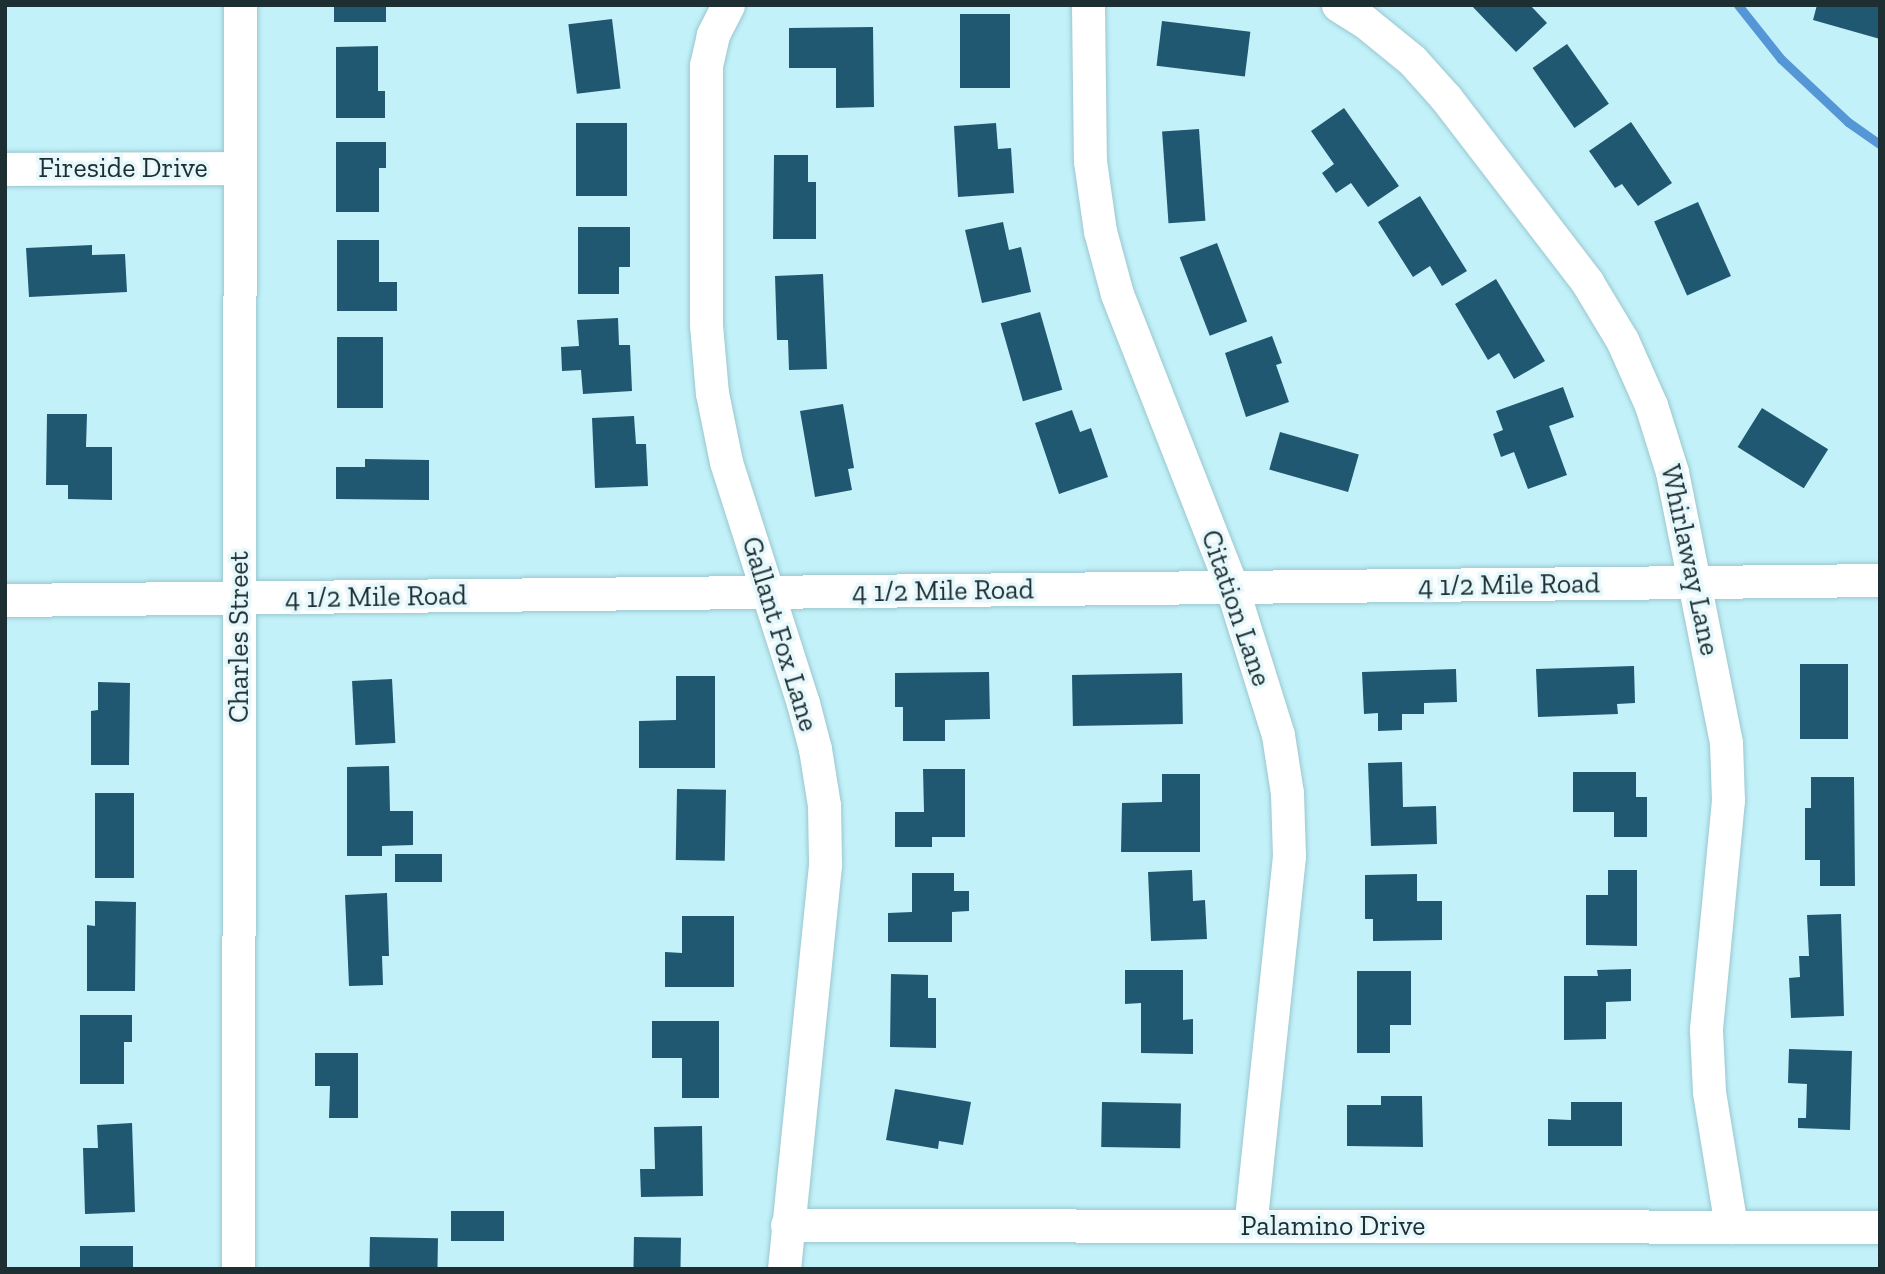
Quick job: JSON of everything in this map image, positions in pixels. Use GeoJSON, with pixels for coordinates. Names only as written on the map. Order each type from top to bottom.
{"type":"FeatureCollection","features":[{"type":"Feature","properties":{"kind":"street","name":"Charles Street"},"geometry":{"type":"LineString","coordinates":[[238,1269],[240,5]]}},
{"type":"Feature","properties":{"kind":"street","name":"Gallant Fox Lane"},"geometry":{"type":"LineString","coordinates":[[729,5],[713,35],[706,65],[706,325],[712,393],[726,462],[815,749],[824,805],[825,865],[784,1269]]}},
{"type":"Feature","properties":{"kind":"street","name":"Citation Lane"},"geometry":{"type":"LineString","coordinates":[[1088,5],[1090,161],[1100,231],[1117,293],[1232,588],[1278,735],[1287,793],[1289,856],[1251,1226]]}},
{"type":"Feature","properties":{"kind":"street","name":"Whirlaway Lane"},"geometry":{"type":"LineString","coordinates":[[1338,5],[1364,21],[1412,60],[1429,79],[1587,282],[1622,340],[1651,405],[1672,472],[1726,743],[1728,800],[1706,1030],[1709,1092],[1731,1227]]}},
{"type":"Feature","properties":{"kind":"street","name":"Fireside Drive"},"geometry":{"type":"LineString","coordinates":[[5,169],[240,168]]}},
{"type":"Feature","properties":{"kind":"street","name":"4 1/2 Mile Road"},"geometry":{"type":"LineString","coordinates":[[5,600],[1880,580]]}},
{"type":"Feature","properties":{"kind":"street","name":"Palamino Drive"},"geometry":{"type":"LineString","coordinates":[[787,1225],[1880,1227]]}},
{"type":"Feature","properties":{"kind":"building"},"geometry":{"type":"Polygon","coordinates":[[[334,5],[386,5],[386,22],[334,22],[334,5]]]}},
{"type":"Feature","properties":{"kind":"building"},"geometry":{"type":"Polygon","coordinates":[[[1471,5],[1530,5],[1547,23],[1516,52],[1471,5]]]}},
{"type":"Feature","properties":{"kind":"building"},"geometry":{"type":"Polygon","coordinates":[[[1817,5],[1880,5],[1880,39],[1813,20],[1817,5]]]}},
{"type":"Feature","properties":{"kind":"building"},"geometry":{"type":"Polygon","coordinates":[[[960,14],[1010,14],[1010,88],[960,88],[960,14]]]}},
{"type":"Feature","properties":{"kind":"building"},"geometry":{"type":"Polygon","coordinates":[[[612,19],[621,88],[577,94],[568,24],[612,19]]]}},
{"type":"Feature","properties":{"kind":"building"},"geometry":{"type":"Polygon","coordinates":[[[1162,21],[1250,32],[1245,77],[1157,66],[1162,21]]]}},
{"type":"Feature","properties":{"kind":"building"},"geometry":{"type":"Polygon","coordinates":[[[873,27],[874,107],[836,108],[836,68],[789,68],[789,28],[873,27]]]}},
{"type":"Feature","properties":{"kind":"building"},"geometry":{"type":"Polygon","coordinates":[[[1567,44],[1609,104],[1574,128],[1533,68],[1567,44]]]}},
{"type":"Feature","properties":{"kind":"building"},"geometry":{"type":"Polygon","coordinates":[[[378,46],[378,91],[385,91],[385,118],[336,118],[336,47],[378,46]]]}},
{"type":"Feature","properties":{"kind":"building"},"geometry":{"type":"Polygon","coordinates":[[[1344,108],[1399,186],[1368,207],[1351,183],[1336,193],[1322,173],[1334,164],[1311,131],[1344,108]]]}},
{"type":"Feature","properties":{"kind":"building"},"geometry":{"type":"Polygon","coordinates":[[[1631,122],[1672,183],[1638,206],[1622,184],[1615,188],[1589,151],[1631,122]]]}},
{"type":"Feature","properties":{"kind":"building"},"geometry":{"type":"Polygon","coordinates":[[[576,123],[627,123],[627,196],[576,196],[576,123]]]}},
{"type":"Feature","properties":{"kind":"building"},"geometry":{"type":"Polygon","coordinates":[[[996,123],[998,149],[1011,148],[1014,193],[958,197],[954,126],[996,123]]]}},
{"type":"Feature","properties":{"kind":"building"},"geometry":{"type":"Polygon","coordinates":[[[1199,129],[1205,221],[1169,223],[1162,132],[1199,129]]]}},
{"type":"Feature","properties":{"kind":"building"},"geometry":{"type":"Polygon","coordinates":[[[336,142],[386,142],[386,168],[379,168],[379,212],[336,212],[336,142]]]}},
{"type":"Feature","properties":{"kind":"building"},"geometry":{"type":"Polygon","coordinates":[[[774,155],[808,155],[808,182],[816,182],[816,239],[773,239],[774,155]]]}},
{"type":"Feature","properties":{"kind":"building"},"geometry":{"type":"Polygon","coordinates":[[[1420,196],[1467,271],[1442,286],[1430,266],[1413,277],[1378,222],[1420,196]]]}},
{"type":"Feature","properties":{"kind":"building"},"geometry":{"type":"Polygon","coordinates":[[[1698,202],[1731,276],[1687,296],[1654,222],[1698,202]]]}},
{"type":"Feature","properties":{"kind":"building"},"geometry":{"type":"Polygon","coordinates":[[[1003,222],[1009,250],[1021,247],[1031,292],[982,303],[965,230],[1003,222]]]}},
{"type":"Feature","properties":{"kind":"building"},"geometry":{"type":"Polygon","coordinates":[[[578,227],[630,227],[630,267],[619,267],[619,294],[578,294],[578,227]]]}},
{"type":"Feature","properties":{"kind":"building"},"geometry":{"type":"Polygon","coordinates":[[[337,240],[379,240],[379,282],[397,282],[397,311],[337,311],[337,240]]]}},
{"type":"Feature","properties":{"kind":"building"},"geometry":{"type":"Polygon","coordinates":[[[1217,243],[1247,321],[1210,336],[1180,257],[1217,243]]]}},
{"type":"Feature","properties":{"kind":"building"},"geometry":{"type":"Polygon","coordinates":[[[92,245],[92,255],[125,254],[127,292],[29,297],[26,248],[92,245]]]}},
{"type":"Feature","properties":{"kind":"building"},"geometry":{"type":"Polygon","coordinates":[[[823,274],[827,369],[789,370],[788,340],[777,340],[775,276],[823,274]]]}},
{"type":"Feature","properties":{"kind":"building"},"geometry":{"type":"Polygon","coordinates":[[[1496,279],[1545,361],[1514,379],[1499,353],[1488,360],[1455,304],[1496,279]]]}},
{"type":"Feature","properties":{"kind":"building"},"geometry":{"type":"Polygon","coordinates":[[[1040,312],[1062,390],[1023,401],[1001,323],[1040,312]]]}},
{"type":"Feature","properties":{"kind":"building"},"geometry":{"type":"Polygon","coordinates":[[[618,318],[619,345],[630,345],[632,391],[583,394],[581,370],[562,371],[561,347],[579,346],[577,320],[618,318]]]}},
{"type":"Feature","properties":{"kind":"building"},"geometry":{"type":"Polygon","coordinates":[[[1272,336],[1282,363],[1276,365],[1289,402],[1246,417],[1225,353],[1272,336]]]}},
{"type":"Feature","properties":{"kind":"building"},"geometry":{"type":"Polygon","coordinates":[[[337,337],[383,337],[383,408],[337,408],[337,337]]]}},
{"type":"Feature","properties":{"kind":"building"},"geometry":{"type":"Polygon","coordinates":[[[1563,387],[1574,417],[1549,426],[1567,475],[1528,489],[1514,452],[1501,457],[1493,434],[1503,430],[1496,411],[1563,387]]]}},
{"type":"Feature","properties":{"kind":"building"},"geometry":{"type":"Polygon","coordinates":[[[843,404],[854,468],[848,469],[852,490],[815,497],[800,411],[843,404]]]}},
{"type":"Feature","properties":{"kind":"building"},"geometry":{"type":"Polygon","coordinates":[[[1762,408],[1828,449],[1804,488],[1738,447],[1762,408]]]}},
{"type":"Feature","properties":{"kind":"building"},"geometry":{"type":"Polygon","coordinates":[[[1072,410],[1080,432],[1091,428],[1108,477],[1059,494],[1035,423],[1072,410]]]}},
{"type":"Feature","properties":{"kind":"building"},"geometry":{"type":"Polygon","coordinates":[[[47,414],[87,414],[86,447],[112,447],[112,500],[68,499],[68,485],[46,485],[47,414]]]}},
{"type":"Feature","properties":{"kind":"building"},"geometry":{"type":"Polygon","coordinates":[[[634,416],[636,444],[646,444],[648,486],[595,488],[592,418],[634,416]]]}},
{"type":"Feature","properties":{"kind":"building"},"geometry":{"type":"Polygon","coordinates":[[[1280,432],[1359,455],[1348,492],[1269,469],[1280,432]]]}},
{"type":"Feature","properties":{"kind":"building"},"geometry":{"type":"Polygon","coordinates":[[[365,459],[429,460],[429,500],[336,499],[336,467],[365,467],[365,459]]]}},
{"type":"Feature","properties":{"kind":"building"},"geometry":{"type":"Polygon","coordinates":[[[1800,664],[1848,664],[1848,739],[1800,739],[1800,664]]]}},
{"type":"Feature","properties":{"kind":"building"},"geometry":{"type":"Polygon","coordinates":[[[1634,666],[1635,703],[1617,704],[1618,714],[1538,717],[1536,669],[1634,666]]]}},
{"type":"Feature","properties":{"kind":"building"},"geometry":{"type":"Polygon","coordinates":[[[1456,669],[1457,702],[1424,703],[1424,714],[1402,714],[1402,730],[1378,731],[1378,713],[1364,714],[1362,672],[1456,669]]]}},
{"type":"Feature","properties":{"kind":"building"},"geometry":{"type":"Polygon","coordinates":[[[989,672],[990,719],[945,720],[945,741],[903,741],[903,707],[895,707],[895,673],[989,672]]]}},
{"type":"Feature","properties":{"kind":"building"},"geometry":{"type":"Polygon","coordinates":[[[1182,673],[1183,724],[1073,726],[1072,675],[1182,673]]]}},
{"type":"Feature","properties":{"kind":"building"},"geometry":{"type":"Polygon","coordinates":[[[676,676],[715,676],[715,768],[639,768],[639,721],[676,720],[676,676]]]}},
{"type":"Feature","properties":{"kind":"building"},"geometry":{"type":"Polygon","coordinates":[[[392,679],[395,743],[355,745],[352,681],[392,679]]]}},
{"type":"Feature","properties":{"kind":"building"},"geometry":{"type":"Polygon","coordinates":[[[98,682],[130,683],[129,765],[91,765],[91,711],[98,710],[98,682]]]}},
{"type":"Feature","properties":{"kind":"building"},"geometry":{"type":"Polygon","coordinates":[[[1402,762],[1403,807],[1436,806],[1437,844],[1371,846],[1368,763],[1402,762]]]}},
{"type":"Feature","properties":{"kind":"building"},"geometry":{"type":"Polygon","coordinates":[[[389,766],[390,811],[413,811],[413,845],[382,846],[382,856],[347,856],[347,767],[389,766]]]}},
{"type":"Feature","properties":{"kind":"building"},"geometry":{"type":"Polygon","coordinates":[[[923,769],[965,769],[965,837],[932,837],[932,847],[895,847],[895,812],[924,812],[923,769]]]}},
{"type":"Feature","properties":{"kind":"building"},"geometry":{"type":"Polygon","coordinates":[[[1573,772],[1636,772],[1636,797],[1647,797],[1647,837],[1614,837],[1614,812],[1573,812],[1573,772]]]}},
{"type":"Feature","properties":{"kind":"building"},"geometry":{"type":"Polygon","coordinates":[[[1162,774],[1200,774],[1200,852],[1121,852],[1122,803],[1162,802],[1162,774]]]}},
{"type":"Feature","properties":{"kind":"building"},"geometry":{"type":"Polygon","coordinates":[[[1811,777],[1854,777],[1855,886],[1820,886],[1820,860],[1805,860],[1805,808],[1811,808],[1811,777]]]}},
{"type":"Feature","properties":{"kind":"building"},"geometry":{"type":"Polygon","coordinates":[[[677,789],[726,790],[725,861],[676,860],[677,789]]]}},
{"type":"Feature","properties":{"kind":"building"},"geometry":{"type":"Polygon","coordinates":[[[95,793],[134,793],[134,878],[95,878],[95,793]]]}},
{"type":"Feature","properties":{"kind":"building"},"geometry":{"type":"Polygon","coordinates":[[[395,854],[442,854],[442,882],[395,882],[395,854]]]}},
{"type":"Feature","properties":{"kind":"building"},"geometry":{"type":"Polygon","coordinates":[[[1192,870],[1193,901],[1205,900],[1207,939],[1151,941],[1148,872],[1192,870]]]}},
{"type":"Feature","properties":{"kind":"building"},"geometry":{"type":"Polygon","coordinates":[[[1608,870],[1637,870],[1637,946],[1586,945],[1586,895],[1608,895],[1608,870]]]}},
{"type":"Feature","properties":{"kind":"building"},"geometry":{"type":"Polygon","coordinates":[[[912,873],[954,873],[954,891],[969,891],[969,911],[952,912],[952,942],[888,942],[888,913],[912,912],[912,873]]]}},
{"type":"Feature","properties":{"kind":"building"},"geometry":{"type":"Polygon","coordinates":[[[1417,874],[1417,901],[1442,901],[1442,940],[1373,941],[1373,919],[1365,919],[1365,875],[1417,874]]]}},
{"type":"Feature","properties":{"kind":"building"},"geometry":{"type":"Polygon","coordinates":[[[387,893],[389,956],[382,956],[383,985],[349,986],[345,895],[387,893]]]}},
{"type":"Feature","properties":{"kind":"building"},"geometry":{"type":"Polygon","coordinates":[[[95,901],[136,902],[135,991],[87,991],[87,925],[95,926],[95,901]]]}},
{"type":"Feature","properties":{"kind":"building"},"geometry":{"type":"Polygon","coordinates":[[[1841,914],[1844,1016],[1791,1018],[1789,978],[1800,977],[1799,956],[1809,956],[1807,915],[1841,914]]]}},
{"type":"Feature","properties":{"kind":"building"},"geometry":{"type":"Polygon","coordinates":[[[682,916],[734,916],[734,987],[665,987],[665,952],[682,953],[682,916]]]}},
{"type":"Feature","properties":{"kind":"building"},"geometry":{"type":"Polygon","coordinates":[[[1631,969],[1631,1001],[1606,1002],[1606,1039],[1564,1040],[1564,976],[1598,976],[1597,970],[1631,969]]]}},
{"type":"Feature","properties":{"kind":"building"},"geometry":{"type":"Polygon","coordinates":[[[1125,970],[1183,970],[1183,1020],[1193,1019],[1193,1054],[1141,1053],[1141,1003],[1125,1004],[1125,970]]]}},
{"type":"Feature","properties":{"kind":"building"},"geometry":{"type":"Polygon","coordinates":[[[1357,971],[1411,971],[1411,1025],[1390,1025],[1390,1053],[1357,1053],[1357,971]]]}},
{"type":"Feature","properties":{"kind":"building"},"geometry":{"type":"Polygon","coordinates":[[[891,974],[928,975],[928,998],[936,998],[936,1048],[890,1047],[891,974]]]}},
{"type":"Feature","properties":{"kind":"building"},"geometry":{"type":"Polygon","coordinates":[[[80,1015],[132,1015],[132,1042],[124,1042],[124,1084],[80,1084],[80,1015]]]}},
{"type":"Feature","properties":{"kind":"building"},"geometry":{"type":"Polygon","coordinates":[[[652,1021],[719,1021],[719,1098],[682,1098],[682,1058],[652,1058],[652,1021]]]}},
{"type":"Feature","properties":{"kind":"building"},"geometry":{"type":"Polygon","coordinates":[[[1789,1049],[1852,1051],[1850,1130],[1798,1128],[1798,1118],[1806,1118],[1807,1084],[1788,1083],[1789,1049]]]}},
{"type":"Feature","properties":{"kind":"building"},"geometry":{"type":"Polygon","coordinates":[[[315,1053],[358,1053],[358,1118],[329,1118],[330,1086],[315,1086],[315,1053]]]}},
{"type":"Feature","properties":{"kind":"building"},"geometry":{"type":"Polygon","coordinates":[[[895,1089],[971,1102],[963,1145],[939,1141],[938,1149],[886,1140],[895,1089]]]}},
{"type":"Feature","properties":{"kind":"building"},"geometry":{"type":"Polygon","coordinates":[[[1381,1096],[1422,1096],[1423,1147],[1347,1146],[1347,1105],[1381,1105],[1381,1096]]]}},
{"type":"Feature","properties":{"kind":"building"},"geometry":{"type":"Polygon","coordinates":[[[1102,1102],[1181,1103],[1180,1148],[1101,1147],[1102,1102]]]}},
{"type":"Feature","properties":{"kind":"building"},"geometry":{"type":"Polygon","coordinates":[[[1571,1102],[1622,1102],[1622,1146],[1548,1146],[1548,1119],[1571,1120],[1571,1102]]]}},
{"type":"Feature","properties":{"kind":"building"},"geometry":{"type":"Polygon","coordinates":[[[132,1123],[135,1212],[85,1214],[83,1148],[98,1148],[97,1125],[132,1123]]]}},
{"type":"Feature","properties":{"kind":"building"},"geometry":{"type":"Polygon","coordinates":[[[702,1126],[703,1196],[641,1197],[640,1169],[655,1169],[654,1127],[702,1126]]]}},
{"type":"Feature","properties":{"kind":"building"},"geometry":{"type":"Polygon","coordinates":[[[451,1211],[504,1211],[504,1241],[451,1241],[451,1211]]]}},
{"type":"Feature","properties":{"kind":"building"},"geometry":{"type":"Polygon","coordinates":[[[370,1237],[438,1238],[437,1269],[369,1269],[370,1237]]]}},
{"type":"Feature","properties":{"kind":"building"},"geometry":{"type":"Polygon","coordinates":[[[634,1237],[681,1238],[680,1269],[633,1269],[634,1237]]]}},
{"type":"Feature","properties":{"kind":"building"},"geometry":{"type":"Polygon","coordinates":[[[80,1246],[133,1246],[133,1269],[80,1269],[80,1246]]]}},
{"type":"Feature","properties":{"kind":"waterway"},"geometry":{"type":"LineString","coordinates":[[1738,5],[1781,59],[1848,122],[1880,144]]}}]}
